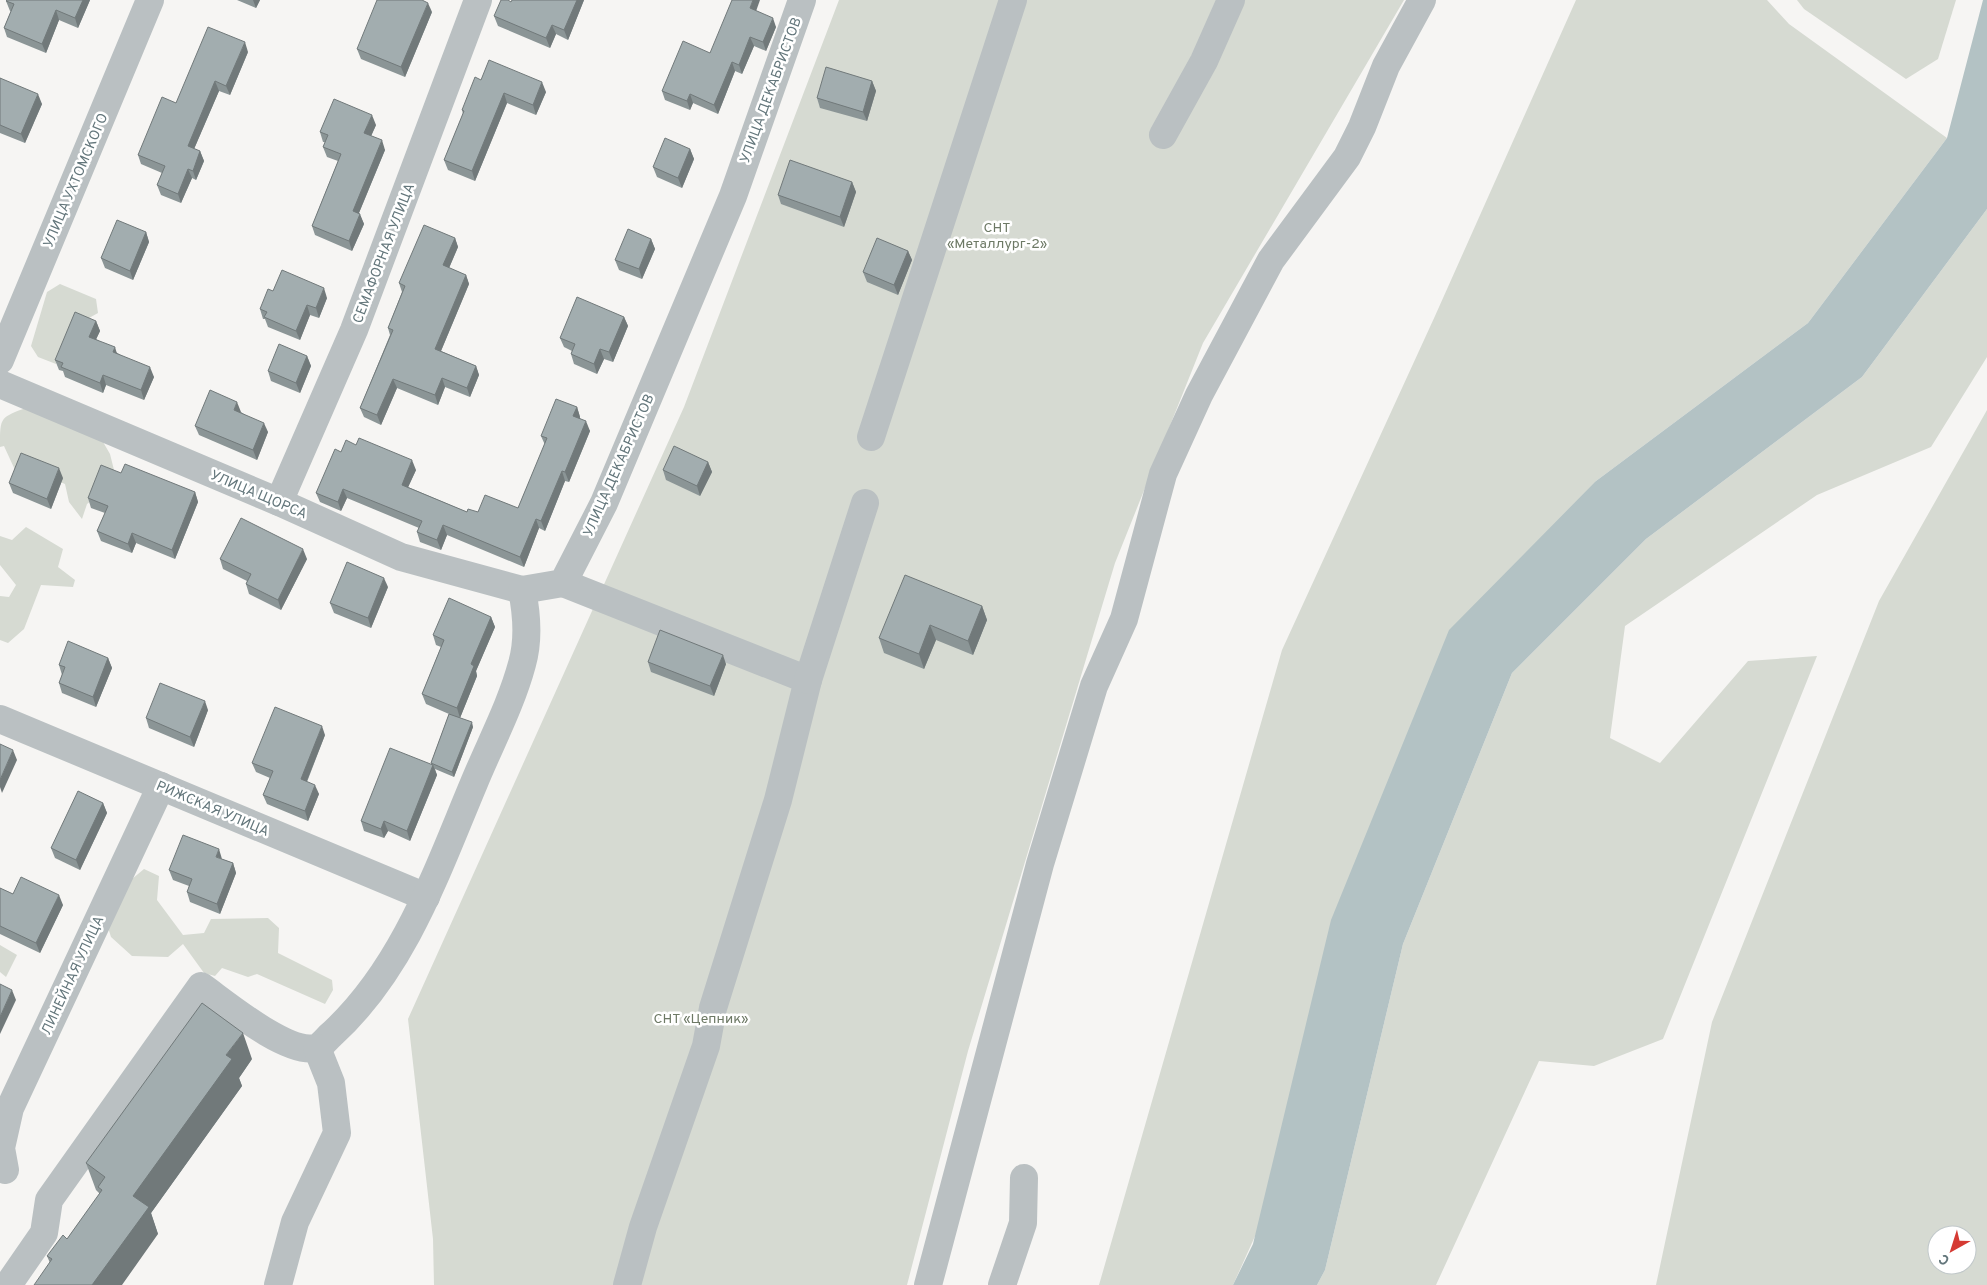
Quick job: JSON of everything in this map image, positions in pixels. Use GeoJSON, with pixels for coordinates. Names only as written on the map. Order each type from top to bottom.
{"type":"FeatureCollection","features":[{"type":"Feature","properties":{"kind":"street","name":"УЛИЦА УХТОМСКОГО"},"geometry":{"type":"LineString","coordinates":[[0,360],[150,0]]}},
{"type":"Feature","properties":{"kind":"street","name":"СЕМАФОРНАЯ УЛИЦА"},"geometry":{"type":"LineString","coordinates":[[279,502],[354,330],[478,0]]}},
{"type":"Feature","properties":{"kind":"street","name":"УЛИЦА ДЕКАБРИСТОВ"},"geometry":{"type":"LineString","coordinates":[[563,584],[604,503],[733,196],[802,0]]}},
{"type":"Feature","properties":{"kind":"street"},"geometry":{"type":"LineString","coordinates":[[870,437],[1013,0]]}},
{"type":"Feature","properties":{"kind":"street"},"geometry":{"type":"LineString","coordinates":[[1162,134],[1204,61],[1231,0]]}},
{"type":"Feature","properties":{"kind":"street"},"geometry":{"type":"LineString","coordinates":[[928,1285],[1040,864],[1094,686],[1124,619],[1163,474],[1200,395],[1270,260],[1347,157],[1362,127],[1386,66],[1422,0]]}},
{"type":"Feature","properties":{"kind":"street","name":"УЛИЦА ЩОРСА"},"geometry":{"type":"LineString","coordinates":[[0,384],[279,502],[401,558],[522,590]]}},
{"type":"Feature","properties":{"kind":"street"},"geometry":{"type":"LineString","coordinates":[[627,1285],[643,1228],[706,1046],[713,1008],[778,800],[808,680],[865,504]]}},
{"type":"Feature","properties":{"kind":"street"},"geometry":{"type":"LineString","coordinates":[[8,1285],[44,1233],[49,1200],[201,986],[276,1038],[301,1049],[317,1048],[350,1018],[382,976],[426,898],[523,664],[527,635],[527,615],[522,590],[563,584],[808,680]]}},
{"type":"Feature","properties":{"kind":"street","name":"РИЖСКАЯ УЛИЦА"},"geometry":{"type":"LineString","coordinates":[[0,719],[426,898]]}},
{"type":"Feature","properties":{"kind":"street","name":"ЛИНЕЙНАЯ УЛИЦА"},"geometry":{"type":"LineString","coordinates":[[5,1170],[1,1148],[10,1108],[161,786]]}},
{"type":"Feature","properties":{"kind":"street"},"geometry":{"type":"LineString","coordinates":[[278,1285],[295,1222],[337,1133],[331,1083],[317,1048]]}},
{"type":"Feature","properties":{"kind":"street"},"geometry":{"type":"LineString","coordinates":[[1002,1285],[1023,1223],[1024,1178]]}},
{"type":"Feature","properties":{"kind":"green space","name":"СНТ «Цепник»"},"geometry":{"type":"Polygon","coordinates":[[[839,0],[1404,0],[1203,343],[1115,563],[968,1051],[907,1285],[434,1285],[433,1239],[408,1019],[684,407],[839,0]]]}},
{"type":"Feature","properties":{"kind":"green space"},"geometry":{"type":"Polygon","coordinates":[[[1576,0],[1767,0],[1789,24],[1947,138],[1808,323],[1596,481],[1233,1285],[1099,1285],[1282,650],[1435,316],[1576,0]]]}},
{"type":"Feature","properties":{"kind":"green space"},"geometry":{"type":"Polygon","coordinates":[[[1797,0],[1956,0],[1938,59],[1906,79],[1804,9],[1797,0]]]}},
{"type":"Feature","properties":{"kind":"green space"},"geometry":{"type":"Polygon","coordinates":[[[1987,209],[1987,357],[1931,447],[1817,495],[1625,626],[1610,738],[1660,763],[1748,661],[1817,656],[1663,1039],[1594,1066],[1539,1061],[1436,1285],[1317,1285],[1325,1270],[1403,944],[1512,673],[1646,539],[1862,377],[1987,209]]]}},
{"type":"Feature","properties":{"kind":"green space"},"geometry":{"type":"Polygon","coordinates":[[[60,284],[96,299],[98,313],[89,318],[75,315],[56,364],[38,357],[31,346],[47,292],[60,284]]]}},
{"type":"Feature","properties":{"kind":"green space"},"geometry":{"type":"Polygon","coordinates":[[[28,407],[99,435],[110,454],[114,470],[107,488],[87,504],[82,519],[69,502],[65,484],[46,476],[15,470],[4,446],[0,447],[0,429],[4,419],[28,407]]]}},
{"type":"Feature","properties":{"kind":"green space"},"geometry":{"type":"Polygon","coordinates":[[[1987,410],[1987,1285],[1656,1285],[1712,1022],[1879,601],[1987,410]]]}},
{"type":"Feature","properties":{"kind":"green space"},"geometry":{"type":"Polygon","coordinates":[[[26,527],[63,549],[58,567],[75,580],[73,587],[41,585],[24,629],[8,643],[0,640],[0,596],[9,597],[16,585],[0,565],[0,536],[12,540],[26,527]]]}},
{"type":"Feature","properties":{"kind":"green space"},"geometry":{"type":"Polygon","coordinates":[[[144,869],[159,876],[157,900],[183,935],[204,933],[211,919],[268,918],[279,928],[278,953],[332,980],[333,990],[325,1004],[257,974],[248,977],[222,968],[215,976],[204,973],[183,944],[168,957],[132,956],[111,937],[97,893],[132,879],[144,869]]]}},
{"type":"Feature","properties":{"kind":"green space"},"geometry":{"type":"Polygon","coordinates":[[[0,945],[17,955],[6,977],[0,972],[0,945]]]}},
{"type":"Feature","properties":{"kind":"shaded area"},"geometry":{"type":"Polygon","coordinates":[[[1983,0],[1987,0],[1987,209],[1862,377],[1646,539],[1512,673],[1403,944],[1325,1270],[1317,1285],[1233,1285],[1253,1244],[1331,920],[1449,630],[1596,481],[1808,323],[1947,138],[1983,0]]]}},
{"type":"Feature","properties":{"kind":"building"},"geometry":{"type":"Polygon","coordinates":[[[7,0],[83,0],[75,18],[56,10],[42,44],[4,28],[14,4],[7,0]]]}},
{"type":"Feature","properties":{"kind":"building"},"geometry":{"type":"Polygon","coordinates":[[[377,0],[422,0],[428,3],[401,67],[357,49],[377,0]]]}},
{"type":"Feature","properties":{"kind":"building"},"geometry":{"type":"Polygon","coordinates":[[[501,0],[511,2],[512,0],[577,0],[564,30],[552,25],[546,38],[494,16],[501,0]]]}},
{"type":"Feature","properties":{"kind":"building"},"geometry":{"type":"Polygon","coordinates":[[[732,0],[753,0],[750,8],[773,18],[763,42],[750,37],[739,65],[732,62],[714,105],[690,94],[687,101],[662,91],[683,41],[710,53],[732,0]]]}},
{"type":"Feature","properties":{"kind":"building"},"geometry":{"type":"Polygon","coordinates":[[[208,27],[245,42],[226,86],[215,81],[188,146],[200,151],[193,171],[188,169],[178,194],[157,185],[165,166],[138,155],[162,97],[176,103],[208,27]]]}},
{"type":"Feature","properties":{"kind":"building"},"geometry":{"type":"Polygon","coordinates":[[[489,60],[542,82],[533,105],[504,93],[472,171],[444,160],[464,111],[462,110],[475,77],[481,80],[489,60]]]}},
{"type":"Feature","properties":{"kind":"building"},"geometry":{"type":"Polygon","coordinates":[[[826,67],[872,81],[863,112],[817,98],[826,67]]]}},
{"type":"Feature","properties":{"kind":"building"},"geometry":{"type":"Polygon","coordinates":[[[0,78],[38,94],[21,134],[0,125],[0,78]]]}},
{"type":"Feature","properties":{"kind":"building"},"geometry":{"type":"Polygon","coordinates":[[[334,99],[372,115],[364,133],[382,140],[353,211],[360,214],[349,241],[312,226],[341,154],[323,147],[328,135],[320,132],[334,99]]]}},
{"type":"Feature","properties":{"kind":"building"},"geometry":{"type":"Polygon","coordinates":[[[665,138],[690,149],[678,178],[653,167],[665,138]]]}},
{"type":"Feature","properties":{"kind":"building"},"geometry":{"type":"Polygon","coordinates":[[[790,160],[852,182],[840,217],[778,195],[790,160]]]}},
{"type":"Feature","properties":{"kind":"building"},"geometry":{"type":"Polygon","coordinates":[[[117,220],[146,232],[130,271],[101,258],[117,220]]]}},
{"type":"Feature","properties":{"kind":"building"},"geometry":{"type":"Polygon","coordinates":[[[424,225],[455,238],[443,265],[466,275],[435,349],[476,366],[467,388],[442,378],[435,395],[393,379],[377,415],[360,408],[393,330],[388,328],[405,286],[399,283],[424,225]]]}},
{"type":"Feature","properties":{"kind":"building"},"geometry":{"type":"Polygon","coordinates":[[[628,229],[651,239],[639,269],[615,260],[628,229]]]}},
{"type":"Feature","properties":{"kind":"building"},"geometry":{"type":"Polygon","coordinates":[[[877,238],[908,251],[894,285],[863,272],[877,238]]]}},
{"type":"Feature","properties":{"kind":"building"},"geometry":{"type":"Polygon","coordinates":[[[282,270],[324,288],[316,308],[307,305],[296,331],[264,317],[267,312],[260,309],[268,289],[273,291],[282,270]]]}},
{"type":"Feature","properties":{"kind":"building"},"geometry":{"type":"Polygon","coordinates":[[[577,297],[624,317],[609,352],[600,349],[594,364],[571,354],[575,344],[560,338],[577,297]]]}},
{"type":"Feature","properties":{"kind":"building"},"geometry":{"type":"Polygon","coordinates":[[[75,312],[96,321],[89,337],[115,347],[113,352],[150,367],[141,390],[103,375],[100,383],[61,367],[63,363],[55,360],[75,312]]]}},
{"type":"Feature","properties":{"kind":"building"},"geometry":{"type":"Polygon","coordinates":[[[279,344],[307,356],[296,383],[268,371],[279,344]]]}},
{"type":"Feature","properties":{"kind":"building"},"geometry":{"type":"Polygon","coordinates":[[[210,390],[237,402],[234,410],[264,423],[253,450],[195,426],[210,390]]]}},
{"type":"Feature","properties":{"kind":"building"},"geometry":{"type":"Polygon","coordinates":[[[556,399],[577,407],[573,416],[586,421],[565,472],[562,471],[541,521],[536,519],[520,557],[443,525],[437,540],[417,532],[422,521],[343,489],[338,502],[316,493],[335,449],[341,452],[346,440],[356,445],[359,438],[412,460],[402,485],[467,512],[468,509],[478,512],[485,495],[518,508],[547,438],[541,436],[556,399]]]}},
{"type":"Feature","properties":{"kind":"building"},"geometry":{"type":"Polygon","coordinates":[[[674,446],[708,462],[697,486],[663,470],[674,446]]]}},
{"type":"Feature","properties":{"kind":"building"},"geometry":{"type":"Polygon","coordinates":[[[21,453],[59,468],[47,499],[9,483],[21,453]]]}},
{"type":"Feature","properties":{"kind":"building"},"geometry":{"type":"Polygon","coordinates":[[[125,464],[195,492],[172,550],[132,533],[128,544],[97,531],[108,506],[88,498],[101,465],[121,473],[125,464]]]}},
{"type":"Feature","properties":{"kind":"building"},"geometry":{"type":"Polygon","coordinates":[[[241,518],[303,549],[278,600],[246,584],[251,574],[220,559],[241,518]]]}},
{"type":"Feature","properties":{"kind":"building"},"geometry":{"type":"Polygon","coordinates":[[[347,562],[384,578],[368,618],[330,603],[347,562]]]}},
{"type":"Feature","properties":{"kind":"building"},"geometry":{"type":"Polygon","coordinates":[[[905,575],[982,606],[968,641],[930,625],[919,654],[879,638],[905,575]]]}},
{"type":"Feature","properties":{"kind":"building"},"geometry":{"type":"Polygon","coordinates":[[[449,598],[491,617],[471,664],[474,666],[457,708],[422,694],[444,640],[433,635],[449,598]]]}},
{"type":"Feature","properties":{"kind":"building"},"geometry":{"type":"Polygon","coordinates":[[[660,630],[723,655],[710,686],[648,662],[660,630]]]}},
{"type":"Feature","properties":{"kind":"building"},"geometry":{"type":"Polygon","coordinates":[[[68,641],[108,658],[93,697],[59,683],[65,667],[59,665],[68,641]]]}},
{"type":"Feature","properties":{"kind":"building"},"geometry":{"type":"Polygon","coordinates":[[[160,683],[205,701],[190,737],[146,718],[160,683]]]}},
{"type":"Feature","properties":{"kind":"building"},"geometry":{"type":"Polygon","coordinates":[[[275,707],[322,726],[301,779],[315,785],[305,811],[263,795],[273,771],[252,763],[275,707]]]}},
{"type":"Feature","properties":{"kind":"building"},"geometry":{"type":"Polygon","coordinates":[[[449,714],[472,722],[452,772],[431,763],[449,714]]]}},
{"type":"Feature","properties":{"kind":"building"},"geometry":{"type":"Polygon","coordinates":[[[0,744],[13,750],[0,780],[0,744]]]}},
{"type":"Feature","properties":{"kind":"building"},"geometry":{"type":"Polygon","coordinates":[[[390,748],[433,765],[407,831],[384,821],[381,829],[361,821],[390,748]]]}},
{"type":"Feature","properties":{"kind":"building"},"geometry":{"type":"Polygon","coordinates":[[[78,791],[103,803],[76,860],[51,848],[78,791]]]}},
{"type":"Feature","properties":{"kind":"building"},"geometry":{"type":"Polygon","coordinates":[[[183,835],[219,849],[216,857],[233,863],[217,904],[187,892],[192,879],[169,870],[183,835]]]}},
{"type":"Feature","properties":{"kind":"building"},"geometry":{"type":"Polygon","coordinates":[[[21,877],[59,895],[36,943],[0,926],[0,888],[13,894],[21,877]]]}},
{"type":"Feature","properties":{"kind":"building"},"geometry":{"type":"Polygon","coordinates":[[[0,984],[12,990],[0,1017],[0,984]]]}},
{"type":"Feature","properties":{"kind":"building"},"geometry":{"type":"Polygon","coordinates":[[[202,1003],[243,1033],[226,1055],[232,1059],[133,1196],[149,1207],[92,1285],[34,1285],[52,1259],[47,1256],[63,1235],[67,1239],[102,1190],[98,1187],[105,1177],[86,1163],[202,1003]]]}},
{"type":"Feature","properties":{"kind":"park label","name":"СНТ «Металлург-2»"},"geometry":{"type":"Point","coordinates":[997,236]}}]}
